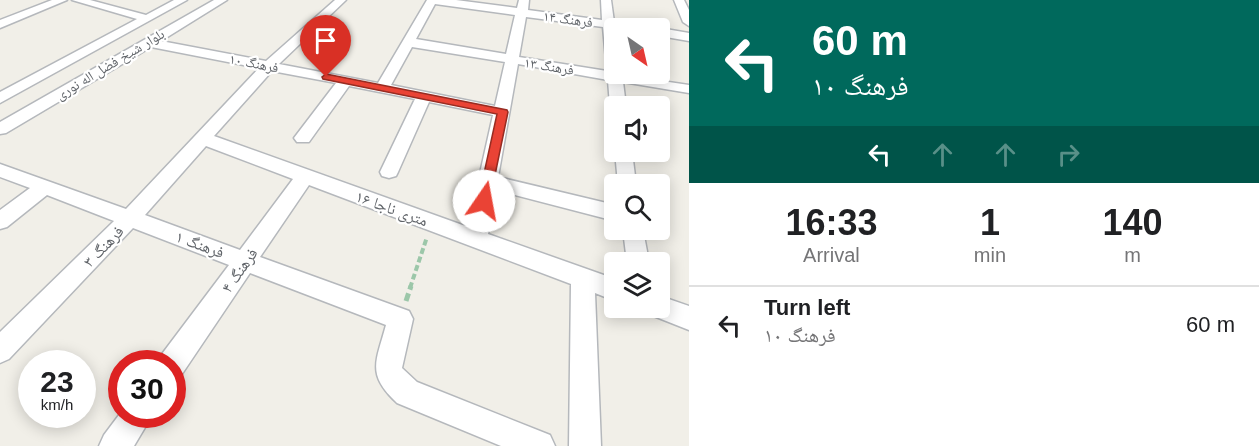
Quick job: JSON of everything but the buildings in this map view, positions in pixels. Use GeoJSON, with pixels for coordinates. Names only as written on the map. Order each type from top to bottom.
{"type":"FeatureCollection","features":[{"type":"Feature","properties":{"kind":"street"},"geometry":{"type":"LineString","coordinates":[[0,24],[62,0]]}},
{"type":"Feature","properties":{"kind":"street"},"geometry":{"type":"LineString","coordinates":[[77,0],[146,18]]}},
{"type":"Feature","properties":{"kind":"street","name":"بلوار شیخ فضل اله نوری"},"geometry":{"type":"LineString","coordinates":[[0,98],[182,0]]}},
{"type":"Feature","properties":{"kind":"street","name":"بلوار شیخ فضل اله نوری"},"geometry":{"type":"LineString","coordinates":[[0,129],[222,0]]}},
{"type":"Feature","properties":{"kind":"street","name":"فرهنگ ۳"},"geometry":{"type":"LineString","coordinates":[[0,350],[130,218],[269,66],[340,0]]}},
{"type":"Feature","properties":{"kind":"street"},"geometry":{"type":"LineString","coordinates":[[382,88],[433,0]]}},
{"type":"Feature","properties":{"kind":"street","name":"فرهنگ ۱۴"},"geometry":{"type":"LineString","coordinates":[[433,0],[522,6],[604,24]]}},
{"type":"Feature","properties":{"kind":"street"},"geometry":{"type":"LineString","coordinates":[[606,0],[607,18]]}},
{"type":"Feature","properties":{"kind":"street"},"geometry":{"type":"LineString","coordinates":[[679,0],[688,16]]}},
{"type":"Feature","properties":{"kind":"street"},"geometry":{"type":"LineString","coordinates":[[476,239],[503,112],[522,6]]}},
{"type":"Feature","properties":{"kind":"street"},"geometry":{"type":"LineString","coordinates":[[670,34],[689,37]]}},
{"type":"Feature","properties":{"kind":"street","name":"فرهنگ ۱۰"},"geometry":{"type":"LineString","coordinates":[[147,42],[503,112]]}},
{"type":"Feature","properties":{"kind":"street","name":"فرهنگ ۱۳"},"geometry":{"type":"LineString","coordinates":[[408,42],[604,74]]}},
{"type":"Feature","properties":{"kind":"street"},"geometry":{"type":"LineString","coordinates":[[303,138],[345,81]]}},
{"type":"Feature","properties":{"kind":"street","name":"فرهنگ ۱۳"},"geometry":{"type":"LineString","coordinates":[[660,84],[689,89]]}},
{"type":"Feature","properties":{"kind":"street"},"geometry":{"type":"LineString","coordinates":[[389,172],[424,97]]}},
{"type":"Feature","properties":{"kind":"street","name":"۱۶ متری ناجا"},"geometry":{"type":"LineString","coordinates":[[202,138],[604,286]]}},
{"type":"Feature","properties":{"kind":"street","name":"فرهنگ ۱"},"geometry":{"type":"LineString","coordinates":[[0,170],[400,319]]}},
{"type":"Feature","properties":{"kind":"street","name":"فرهنگ ۴"},"geometry":{"type":"LineString","coordinates":[[182,350],[305,176]]}},
{"type":"Feature","properties":{"kind":"street"},"geometry":{"type":"LineString","coordinates":[[488,181],[604,210]]}},
{"type":"Feature","properties":{"kind":"street"},"geometry":{"type":"LineString","coordinates":[[0,221],[45,187]]}},
{"type":"Feature","properties":{"kind":"street"},"geometry":{"type":"LineString","coordinates":[[583,279],[585,446]]}},
{"type":"Feature","properties":{"kind":"street"},"geometry":{"type":"LineString","coordinates":[[670,311],[689,318]]}},
{"type":"Feature","properties":{"kind":"street"},"geometry":{"type":"LineString","coordinates":[[400,319],[388,370],[394,381],[407,393],[539,446]]}},
{"type":"Feature","properties":{"kind":"street"},"geometry":{"type":"LineString","coordinates":[[115,446],[128,428]]}},
{"type":"Feature","properties":{"kind":"path"},"geometry":{"type":"LineString","coordinates":[[400,319],[432,223]]}},
{"type":"Feature","properties":{"kind":"route"},"geometry":{"type":"LineString","coordinates":[[326,77],[503,112],[484,201]]}}]}
